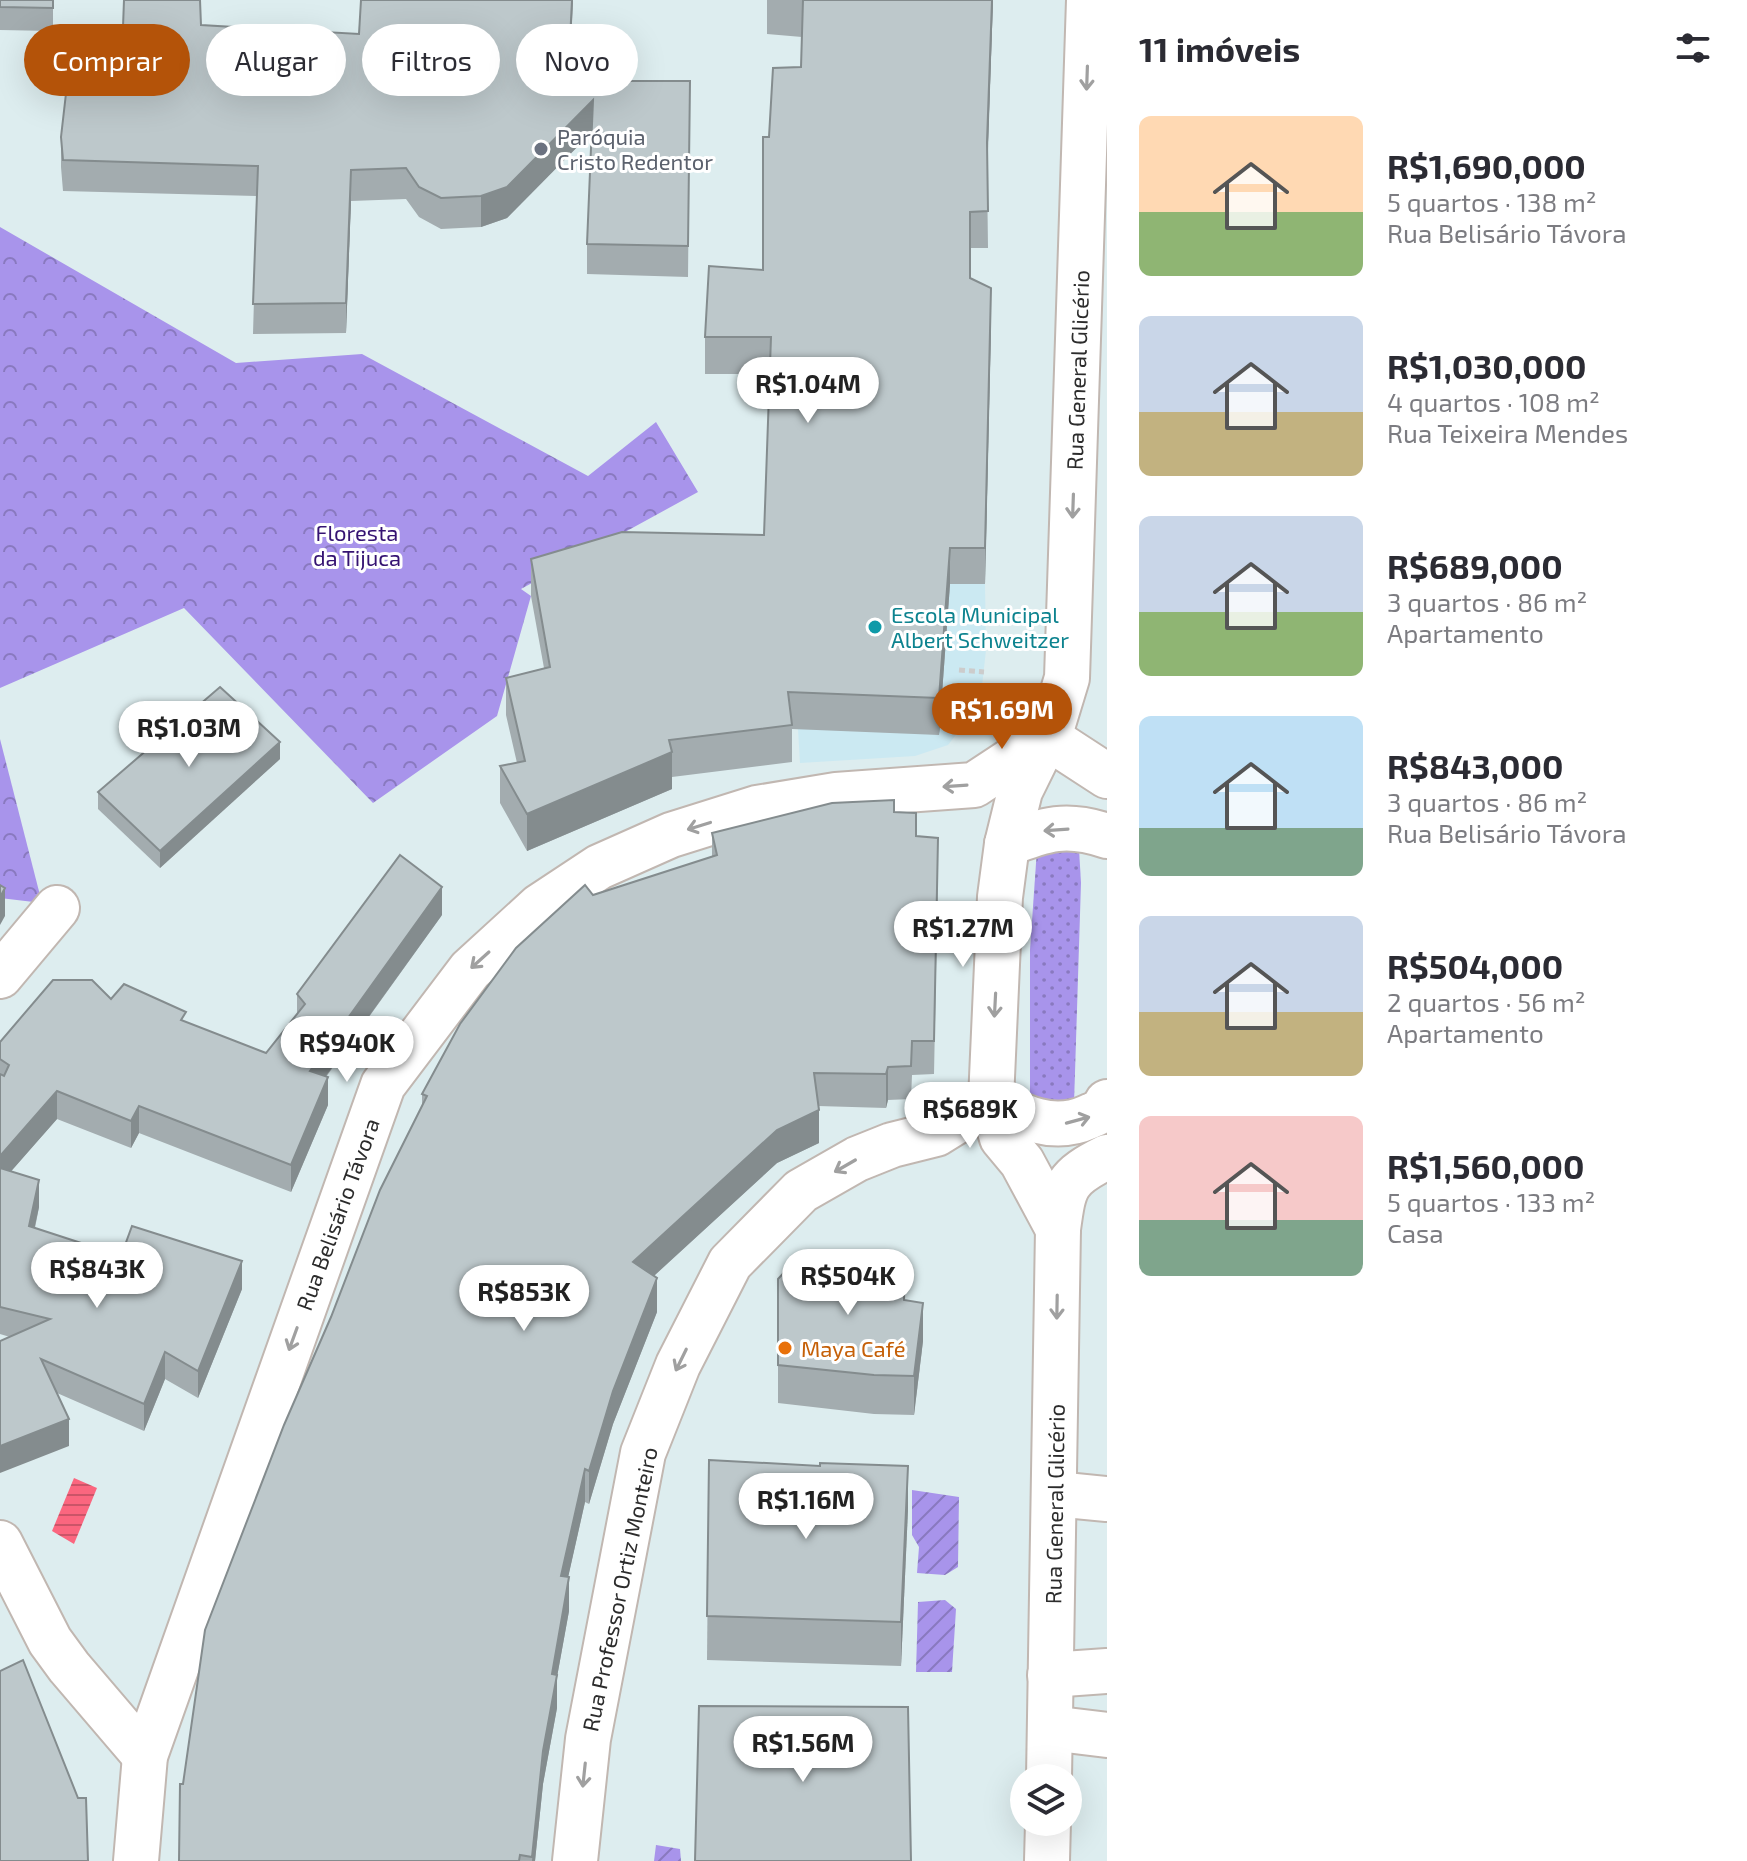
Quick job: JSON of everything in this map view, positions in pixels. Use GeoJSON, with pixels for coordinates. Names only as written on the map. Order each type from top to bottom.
{"type":"FeatureCollection","features":[{"type":"Feature","properties":{"kind":"street","name":"Rua General Glicério"},"geometry":{"type":"LineString","coordinates":[[1058,1229],[1022,1162],[1002,1138],[991,1100],[1000,897],[1007,844],[1020,791],[1047,737],[1067,678],[1089,0]]}},
{"type":"Feature","properties":{"kind":"street"},"geometry":{"type":"LineString","coordinates":[[1047,737],[1107,776]]}},
{"type":"Feature","properties":{"kind":"street","name":"Rua Belisário Távora"},"geometry":{"type":"LineString","coordinates":[[136,1861],[145,1756],[383,1085],[470,970],[540,906],[599,867],[671,835],[773,805],[836,795],[974,785],[1047,737]]}},
{"type":"Feature","properties":{"kind":"street"},"geometry":{"type":"LineString","coordinates":[[1007,844],[1052,827],[1090,830],[1107,836]]}},
{"type":"Feature","properties":{"kind":"street"},"geometry":{"type":"LineString","coordinates":[[0,976],[57,908]]}},
{"type":"Feature","properties":{"kind":"street"},"geometry":{"type":"LineString","coordinates":[[991,1100],[1021,1117],[1050,1124],[1076,1123],[1103,1111],[1107,1102]]}},
{"type":"Feature","properties":{"kind":"street","name":"Rua Professor Ortiz Monteiro"},"geometry":{"type":"LineString","coordinates":[[575,1861],[588,1739],[643,1453],[678,1365],[730,1263],[801,1191],[857,1159],[892,1145],[936,1134],[991,1100]]}},
{"type":"Feature","properties":{"kind":"street","name":"Rua General Glicério"},"geometry":{"type":"LineString","coordinates":[[1049,1764],[1058,1229],[1064,1190],[1084,1169],[1107,1157]]}},
{"type":"Feature","properties":{"kind":"street"},"geometry":{"type":"LineString","coordinates":[[1055,1494],[1107,1499]]}},
{"type":"Feature","properties":{"kind":"street"},"geometry":{"type":"LineString","coordinates":[[0,1543],[50,1641],[145,1756]]}},
{"type":"Feature","properties":{"kind":"street"},"geometry":{"type":"LineString","coordinates":[[1050,1675],[1107,1671]]}},
{"type":"Feature","properties":{"kind":"street"},"geometry":{"type":"LineString","coordinates":[[1050,1728],[1107,1735]]}},
{"type":"Feature","properties":{"kind":"street"},"geometry":{"type":"LineString","coordinates":[[1047,1861],[1048,1836]]}},
{"type":"Feature","properties":{"kind":"path"},"geometry":{"type":"LineString","coordinates":[[959,670],[984,672]]}},
{"type":"Feature","properties":{"kind":"shaded area"},"geometry":{"type":"Polygon","coordinates":[[[950,584],[985,584],[986,650],[980,704],[948,745],[915,756],[800,763],[798,729],[950,584]]]}},
{"type":"Feature","properties":{"kind":"shaded area"},"geometry":{"type":"Polygon","coordinates":[[[74,1478],[97,1488],[74,1544],[52,1531],[74,1478]]]}},
{"type":"Feature","properties":{"kind":"green space","name":"Floresta da Tijuca"},"geometry":{"type":"Polygon","coordinates":[[[0,227],[236,363],[362,354],[588,476],[656,422],[698,492],[521,589],[531,596],[497,716],[373,803],[184,608],[0,688],[0,227]]]}},
{"type":"Feature","properties":{"kind":"green space"},"geometry":{"type":"Polygon","coordinates":[[[0,739],[42,903],[0,898],[0,739]]]}},
{"type":"Feature","properties":{"kind":"green space"},"geometry":{"type":"Polygon","coordinates":[[[1037,849],[1079,849],[1081,883],[1074,1104],[1030,1100],[1030,950],[1037,849]]]}},
{"type":"Feature","properties":{"kind":"green space"},"geometry":{"type":"Polygon","coordinates":[[[912,1490],[959,1497],[958,1567],[945,1575],[917,1573],[919,1547],[912,1535],[912,1490]]]}},
{"type":"Feature","properties":{"kind":"green space"},"geometry":{"type":"Polygon","coordinates":[[[945,1600],[956,1609],[952,1672],[916,1672],[918,1602],[945,1600]]]}},
{"type":"Feature","properties":{"kind":"green space"},"geometry":{"type":"Polygon","coordinates":[[[656,1845],[680,1849],[681,1861],[654,1861],[656,1845]]]}},
{"type":"Feature","properties":{"kind":"building"},"geometry":{"type":"Polygon","coordinates":[[[0,0],[53,0],[53,8],[0,7],[0,0]]]}},
{"type":"Feature","properties":{"kind":"building"},"geometry":{"type":"Polygon","coordinates":[[[124,0],[200,0],[201,25],[206,25],[206,96],[346,96],[346,33],[359,34],[361,0],[572,0],[571,24],[516,24],[516,96],[638,96],[638,81],[690,81],[688,246],[587,244],[593,100],[507,187],[481,196],[441,198],[419,187],[406,168],[351,170],[346,303],[253,304],[258,166],[63,160],[61,137],[66,96],[190,96],[190,24],[123,24],[124,0]]]}},
{"type":"Feature","properties":{"kind":"building"},"geometry":{"type":"Polygon","coordinates":[[[803,0],[992,0],[988,211],[970,212],[970,278],[991,288],[985,548],[950,548],[939,698],[788,692],[792,725],[669,740],[672,752],[527,814],[500,766],[525,761],[506,678],[550,667],[531,559],[622,532],[764,535],[771,337],[705,337],[709,266],[763,270],[763,137],[769,137],[773,68],[801,67],[803,0]]]}},
{"type":"Feature","properties":{"kind":"building"},"geometry":{"type":"Polygon","coordinates":[[[220,687],[280,742],[160,851],[98,792],[220,687]]]}},
{"type":"Feature","properties":{"kind":"building"},"geometry":{"type":"Polygon","coordinates":[[[894,800],[894,812],[916,813],[916,836],[938,838],[934,1041],[912,1041],[911,1066],[888,1067],[886,1074],[814,1073],[819,1110],[777,1130],[633,1262],[657,1278],[613,1391],[589,1471],[585,1469],[561,1576],[569,1577],[552,1674],[557,1675],[543,1751],[532,1857],[520,1855],[519,1861],[179,1861],[180,1784],[183,1784],[205,1630],[380,1190],[427,1096],[422,1094],[460,1024],[516,948],[585,885],[593,895],[717,855],[712,833],[832,803],[894,800]]]}},
{"type":"Feature","properties":{"kind":"building"},"geometry":{"type":"Polygon","coordinates":[[[400,855],[442,887],[310,1071],[328,1077],[291,1165],[139,1106],[131,1121],[57,1091],[0,1156],[0,1074],[4,1076],[9,1065],[0,1059],[0,1042],[53,980],[92,980],[111,999],[124,984],[186,1012],[181,1020],[266,1053],[305,1004],[297,994],[400,855]]]}},
{"type":"Feature","properties":{"kind":"building"},"geometry":{"type":"Polygon","coordinates":[[[0,1168],[39,1180],[29,1226],[121,1256],[132,1226],[242,1261],[198,1371],[165,1352],[144,1404],[41,1359],[69,1419],[0,1446],[0,1341],[50,1319],[0,1307],[0,1168]]]}},
{"type":"Feature","properties":{"kind":"building"},"geometry":{"type":"Polygon","coordinates":[[[815,1256],[905,1258],[904,1300],[923,1303],[914,1376],[778,1365],[778,1279],[792,1264],[815,1256]]]}},
{"type":"Feature","properties":{"kind":"building"},"geometry":{"type":"Polygon","coordinates":[[[709,1460],[820,1466],[820,1463],[908,1466],[901,1622],[707,1616],[709,1460]]]}},
{"type":"Feature","properties":{"kind":"building"},"geometry":{"type":"Polygon","coordinates":[[[23,1660],[78,1798],[86,1798],[88,1861],[0,1861],[0,1671],[23,1660]]]}},
{"type":"Feature","properties":{"kind":"building"},"geometry":{"type":"Polygon","coordinates":[[[699,1706],[908,1707],[911,1861],[695,1861],[699,1706]]]}},
{"type":"Feature","properties":{"kind":"place","name":"Paróquia Cristo Redentor"},"geometry":{"type":"Point","coordinates":[541,149]}},
{"type":"Feature","properties":{"kind":"place","name":"Escola Municipal Albert Schweitzer"},"geometry":{"type":"Point","coordinates":[875,627]}},
{"type":"Feature","properties":{"kind":"place","name":"Maya Café"},"geometry":{"type":"Point","coordinates":[785,1348]}}]}
